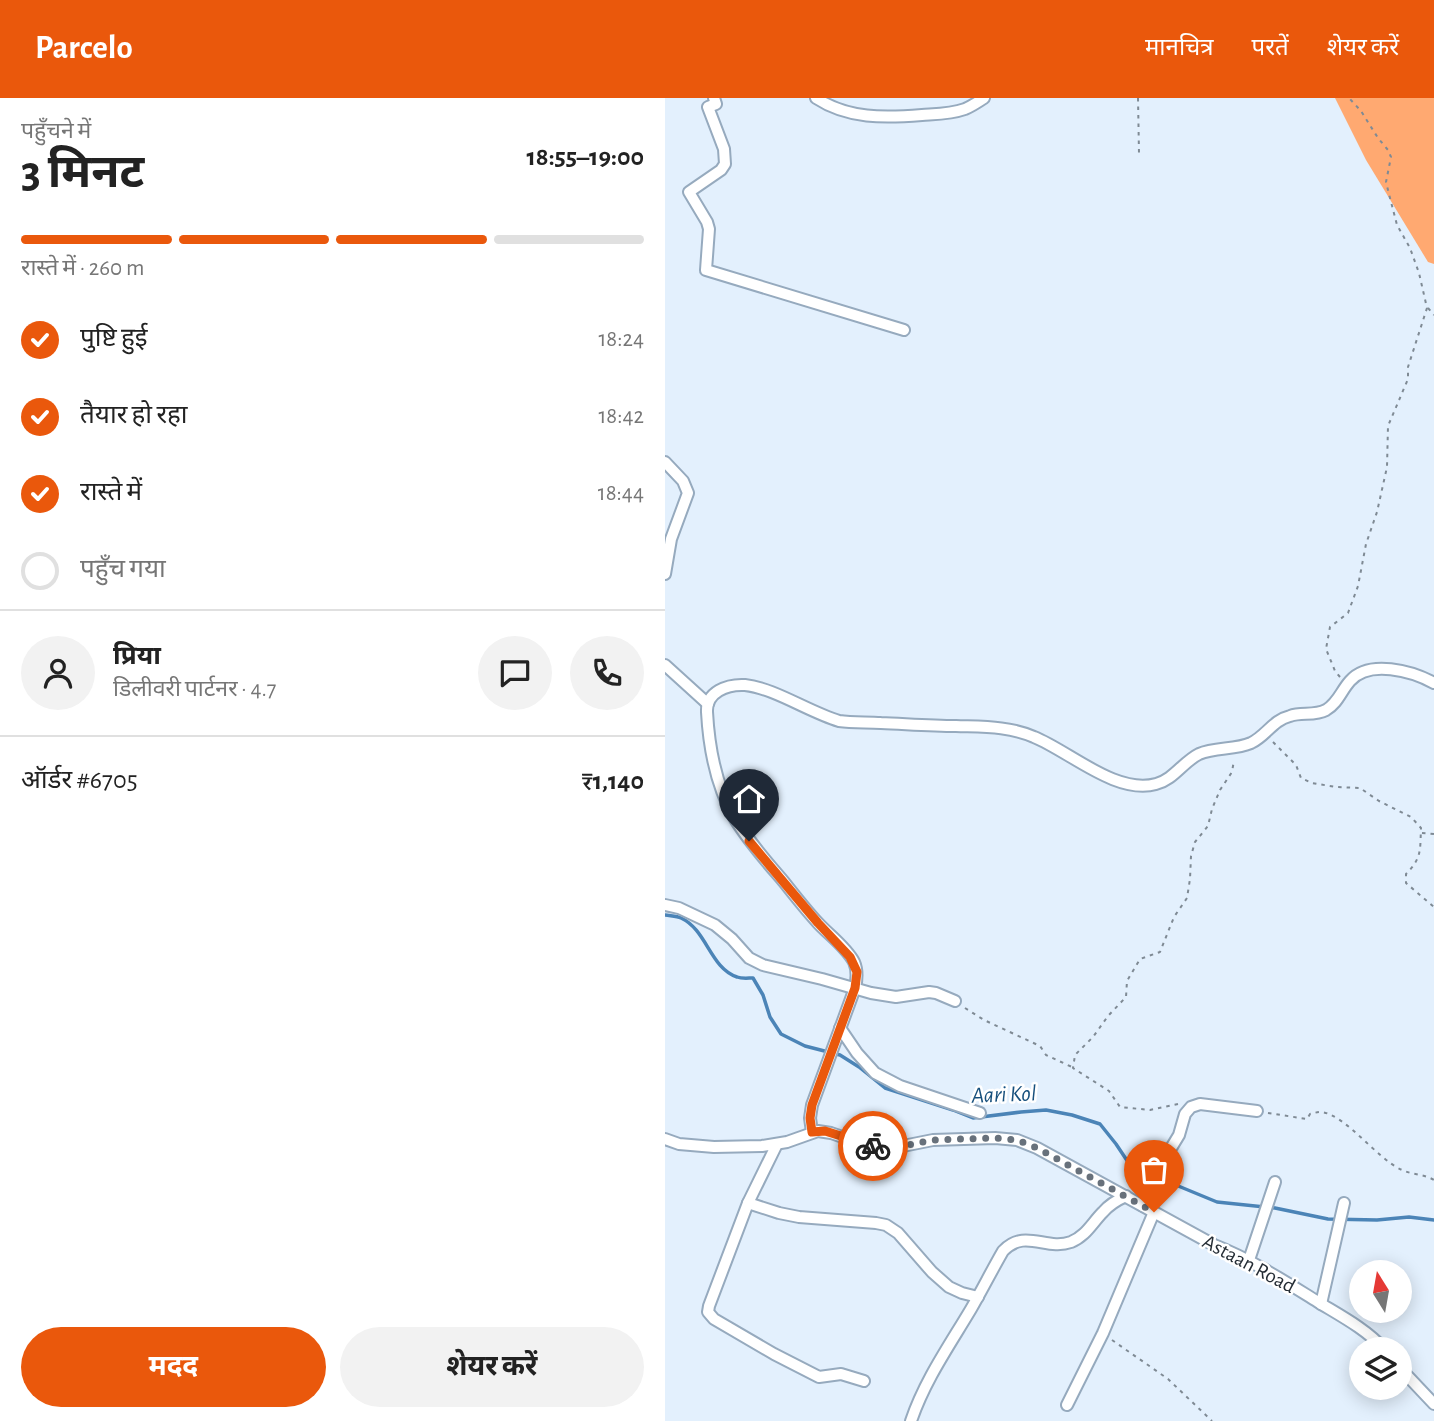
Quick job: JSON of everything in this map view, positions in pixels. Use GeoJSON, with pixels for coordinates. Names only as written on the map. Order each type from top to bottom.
{"type":"FeatureCollection","features":[{"type":"Feature","properties":{"kind":"street"},"geometry":{"type":"LineString","coordinates":[[714,98],[716,104],[708,107],[724,149],[725,164],[721,170],[689,192],[709,229],[706,270],[904,330]]}},
{"type":"Feature","properties":{"kind":"street"},"geometry":{"type":"LineString","coordinates":[[815,98],[845,112],[886,117],[957,111],[984,98]]}},
{"type":"Feature","properties":{"kind":"street"},"geometry":{"type":"LineString","coordinates":[[665,462],[683,481],[688,493],[671,539],[665,574]]}},
{"type":"Feature","properties":{"kind":"street"},"geometry":{"type":"LineString","coordinates":[[665,665],[708,704]]}},
{"type":"Feature","properties":{"kind":"street"},"geometry":{"type":"LineString","coordinates":[[812,1132],[810,1114],[855,988],[857,972],[850,957],[749,841],[735,818],[715,765],[708,725],[708,704],[722,688],[744,685],[839,721],[1004,728],[1036,737],[1117,780],[1145,786],[1166,780],[1190,759],[1202,753],[1247,744],[1286,717],[1325,710],[1338,700],[1358,674],[1366,671],[1387,669],[1411,672],[1434,683]]}},
{"type":"Feature","properties":{"kind":"street"},"geometry":{"type":"LineString","coordinates":[[665,905],[686,911],[715,925],[755,962],[871,993],[896,997],[929,992],[955,1001]]}},
{"type":"Feature","properties":{"kind":"street"},"geometry":{"type":"LineString","coordinates":[[840,1028],[857,1054],[875,1073],[900,1086],[980,1113]]}},
{"type":"Feature","properties":{"kind":"street"},"geometry":{"type":"LineString","coordinates":[[1143,1206],[1161,1180],[1159,1168],[1179,1135],[1185,1114],[1191,1107],[1196,1105],[1257,1111]]}},
{"type":"Feature","properties":{"kind":"street","name":"Astaan Road"},"geometry":{"type":"LineString","coordinates":[[665,1139],[679,1144],[715,1147],[777,1144],[812,1132],[825,1131],[884,1148],[933,1140],[1017,1140],[1037,1148],[1214,1245],[1249,1260],[1371,1337]]}},
{"type":"Feature","properties":{"kind":"street"},"geometry":{"type":"LineString","coordinates":[[777,1144],[748,1203],[709,1306],[710,1315],[774,1354],[819,1377],[841,1374],[864,1381]]}},
{"type":"Feature","properties":{"kind":"street"},"geometry":{"type":"LineString","coordinates":[[1249,1260],[1275,1182]]}},
{"type":"Feature","properties":{"kind":"street"},"geometry":{"type":"LineString","coordinates":[[911,1421],[935,1367],[1003,1251],[1018,1240],[1055,1244],[1071,1242],[1085,1233],[1109,1206],[1126,1196]]}},
{"type":"Feature","properties":{"kind":"street"},"geometry":{"type":"LineString","coordinates":[[748,1203],[799,1217],[886,1225],[898,1233],[941,1280],[957,1291],[978,1297]]}},
{"type":"Feature","properties":{"kind":"street"},"geometry":{"type":"LineString","coordinates":[[1321,1304],[1343,1208]]}},
{"type":"Feature","properties":{"kind":"street"},"geometry":{"type":"LineString","coordinates":[[1067,1405],[1103,1333],[1154,1212]]}},
{"type":"Feature","properties":{"kind":"street"},"geometry":{"type":"LineString","coordinates":[[1412,1381],[1434,1404]]}},
{"type":"Feature","properties":{"kind":"path"},"geometry":{"type":"LineString","coordinates":[[1138,98],[1139,154]]}},
{"type":"Feature","properties":{"kind":"path"},"geometry":{"type":"LineString","coordinates":[[1349,98],[1388,149],[1391,157],[1386,182],[1397,225],[1410,248],[1427,307],[1434,315]]}},
{"type":"Feature","properties":{"kind":"path"},"geometry":{"type":"LineString","coordinates":[[1347,685],[1335,671],[1326,649],[1328,638],[1331,627],[1347,613],[1358,586],[1366,544],[1377,512],[1387,467],[1388,426],[1408,379],[1408,367],[1427,307]]}},
{"type":"Feature","properties":{"kind":"path"},"geometry":{"type":"LineString","coordinates":[[1255,740],[1272,741],[1296,765],[1301,778],[1336,788],[1360,789],[1411,817],[1421,828],[1420,852],[1415,865],[1406,874],[1406,883],[1434,907]]}},
{"type":"Feature","properties":{"kind":"path"},"geometry":{"type":"LineString","coordinates":[[1073,1068],[1075,1055],[1126,997],[1127,981],[1140,959],[1160,952],[1171,924],[1187,898],[1195,842],[1209,826],[1220,790],[1232,772],[1237,747]]}},
{"type":"Feature","properties":{"kind":"path"},"geometry":{"type":"LineString","coordinates":[[1420,833],[1434,834]]}},
{"type":"Feature","properties":{"kind":"path"},"geometry":{"type":"LineString","coordinates":[[955,1001],[984,1020],[1040,1046],[1046,1055],[1073,1068],[1109,1091],[1120,1107],[1150,1110],[1177,1104],[1196,1105]]}},
{"type":"Feature","properties":{"kind":"path"},"geometry":{"type":"LineString","coordinates":[[1257,1111],[1307,1119],[1310,1114],[1322,1112],[1344,1122],[1380,1156],[1403,1171],[1434,1179]]}},
{"type":"Feature","properties":{"kind":"path"},"geometry":{"type":"LineString","coordinates":[[1103,1333],[1168,1380],[1212,1421]]}},
{"type":"Feature","properties":{"kind":"shaded area"},"geometry":{"type":"Polygon","coordinates":[[[1335,98],[1434,98],[1434,264],[1428,262],[1366,160],[1335,98]]]}},
{"type":"Feature","properties":{"kind":"waterway","name":"Aari Kol"},"geometry":{"type":"LineString","coordinates":[[665,915],[679,917],[690,924],[714,958],[728,972],[739,978],[753,978],[763,995],[770,1017],[781,1034],[805,1046],[840,1055],[885,1088],[973,1118],[1046,1110],[1100,1124],[1136,1174],[1171,1183],[1217,1202],[1275,1208],[1328,1219],[1377,1220],[1409,1217],[1434,1220]]}},
{"type":"Feature","properties":{"kind":"way so far"},"geometry":{"type":"LineString","coordinates":[[873,1146],[898,1147],[933,1140],[1017,1140],[1037,1148],[1154,1212]]}},
{"type":"Feature","properties":{"kind":"route"},"geometry":{"type":"LineString","coordinates":[[749,841],[850,957],[857,972],[855,988],[812,1105],[812,1132],[825,1131],[873,1146]]}}]}
